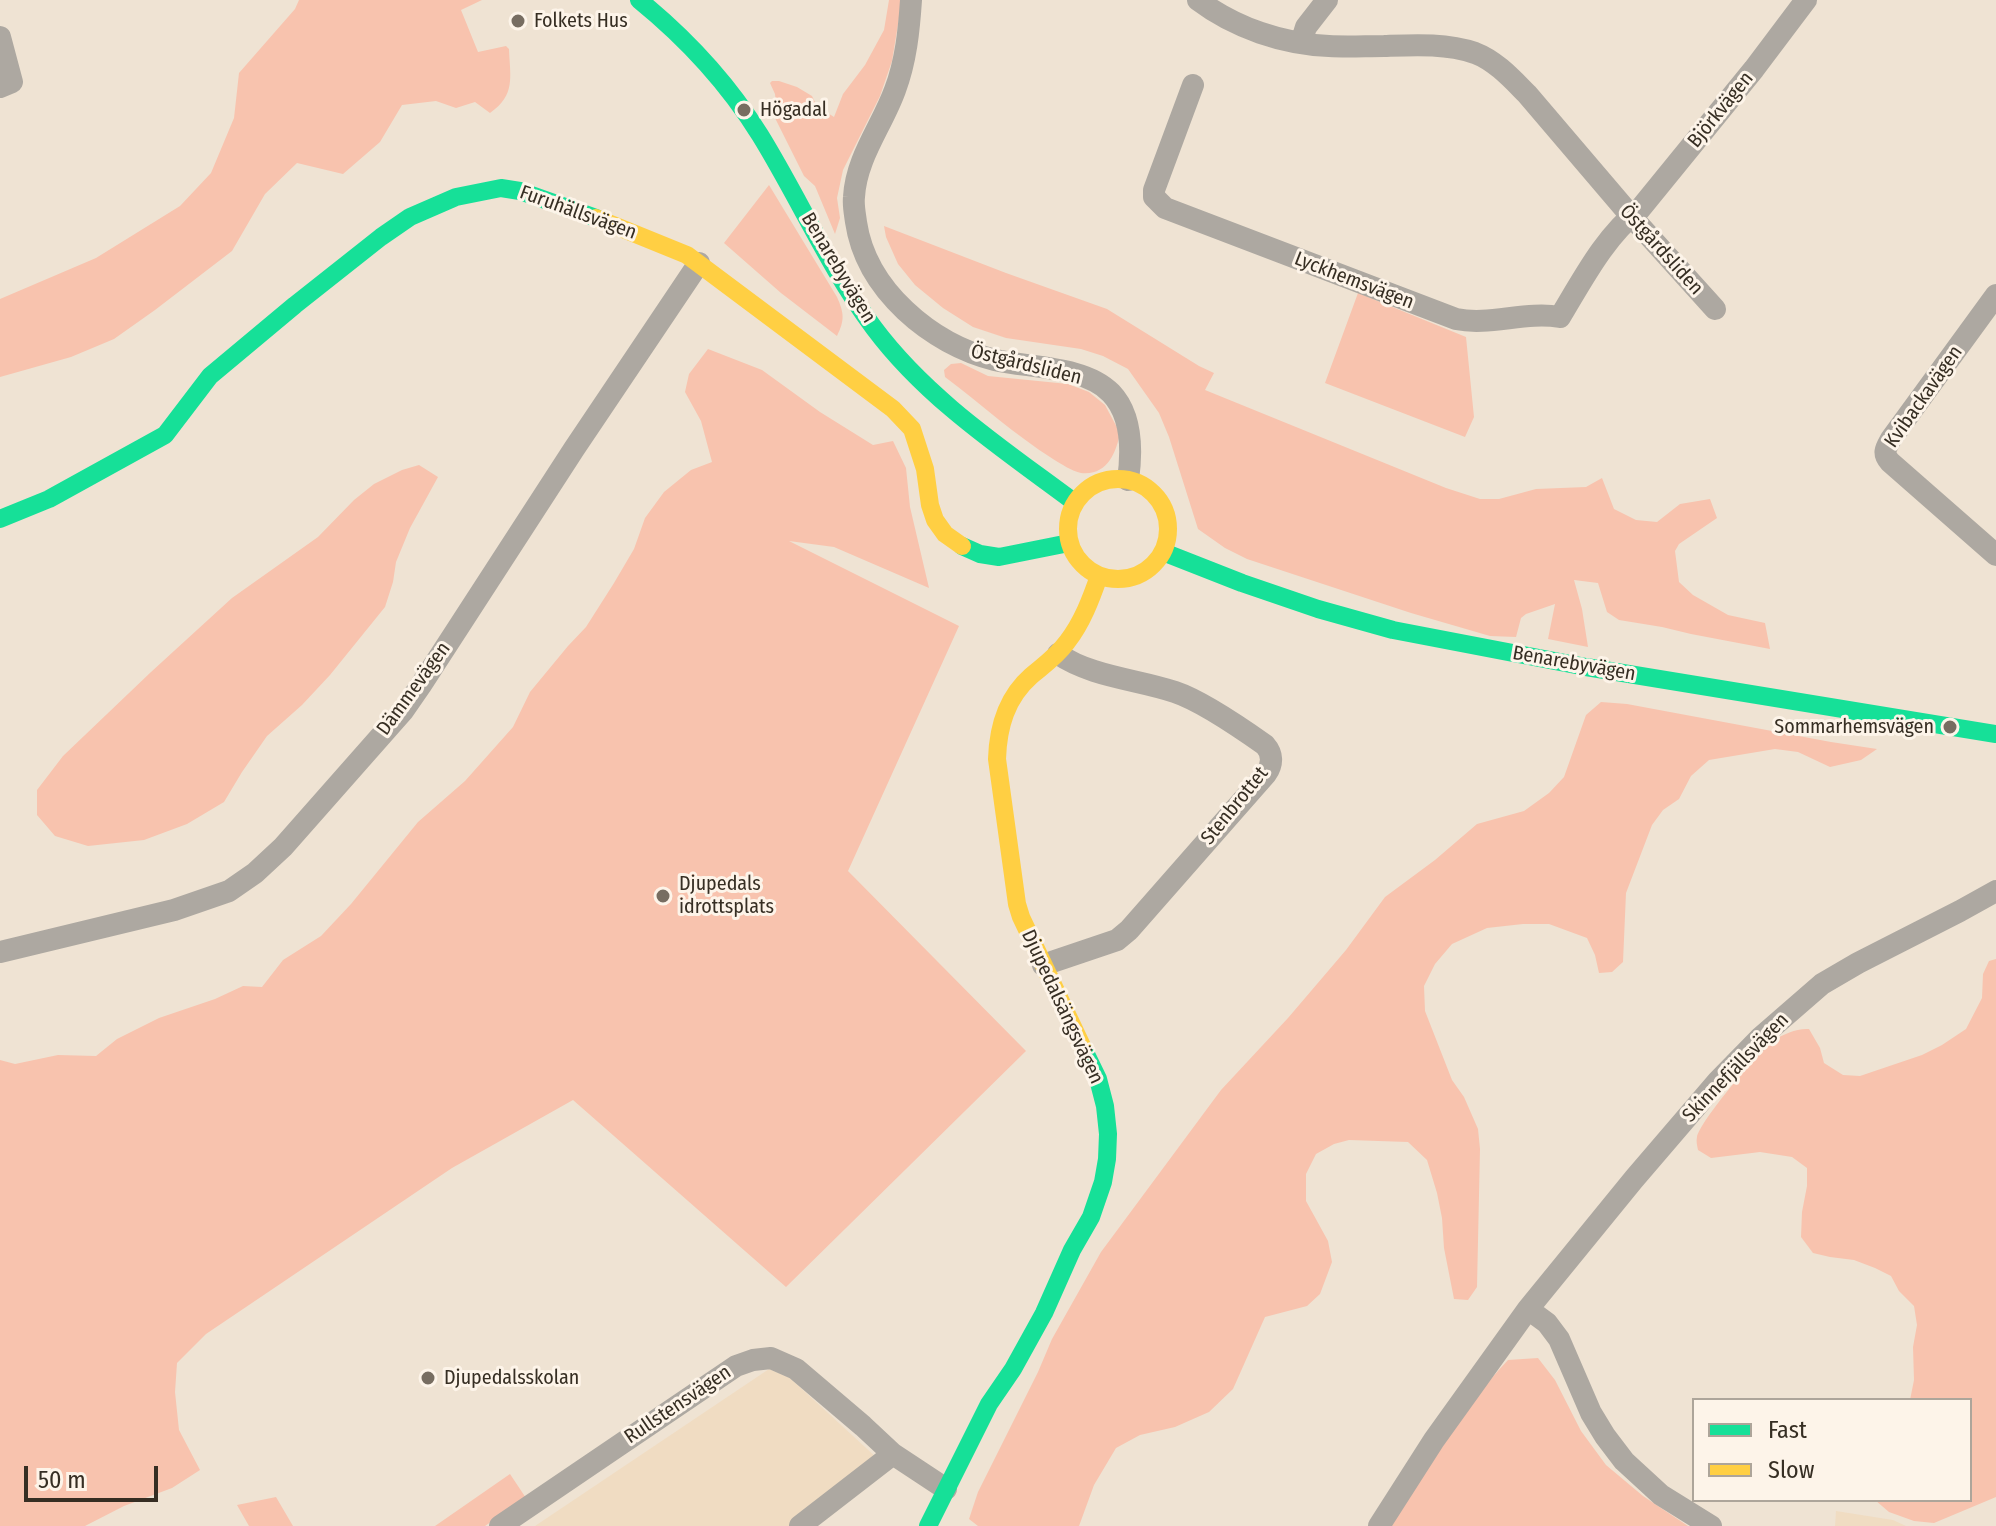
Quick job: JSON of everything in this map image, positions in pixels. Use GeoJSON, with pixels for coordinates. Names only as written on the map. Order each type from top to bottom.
{"type":"FeatureCollection","features":[{"type":"Feature","properties":{"kind":"street","name":"Benarebyvägen"},"geometry":{"type":"LineString","coordinates":[[639,0],[686,40],[744,110],[772,154],[838,275],[884,340],[970,425],[1074,502]]}},
{"type":"Feature","properties":{"kind":"street","name":"Östgårdsliden"},"geometry":{"type":"LineString","coordinates":[[911,0],[902,66],[895,90],[860,167],[854,198],[864,250],[891,294],[912,318],[931,332],[961,349],[995,360],[1069,372],[1111,392],[1121,408],[1128,431],[1131,449],[1128,480]]}},
{"type":"Feature","properties":{"kind":"street","name":"Östgårdsliden"},"geometry":{"type":"LineString","coordinates":[[1198,0],[1233,21],[1267,35],[1301,43],[1454,49],[1476,54],[1493,64],[1519,86],[1715,309]]}},
{"type":"Feature","properties":{"kind":"street"},"geometry":{"type":"LineString","coordinates":[[1301,43],[1306,27],[1327,0]]}},
{"type":"Feature","properties":{"kind":"street","name":"Björkvägen"},"geometry":{"type":"LineString","coordinates":[[1631,216],[1640,209],[1754,69],[1806,0]]}},
{"type":"Feature","properties":{"kind":"street"},"geometry":{"type":"LineString","coordinates":[[0,37],[6,85]]}},
{"type":"Feature","properties":{"kind":"street","name":"Lyckhemsvägen"},"geometry":{"type":"LineString","coordinates":[[1193,85],[1154,190],[1156,200],[1165,208],[1456,319],[1472,323],[1546,314],[1560,317],[1589,269],[1631,216]]}},
{"type":"Feature","properties":{"kind":"street","name":"Furuhällsvägen"},"geometry":{"type":"LineString","coordinates":[[0,519],[49,499],[165,435],[210,376],[295,305],[410,217],[456,197],[501,188],[520,191],[616,225],[687,255],[803,344],[876,395],[912,429],[925,469],[933,512],[945,534],[964,548],[999,557],[1069,543]]}},
{"type":"Feature","properties":{"kind":"street","name":"Dämmevägen"},"geometry":{"type":"LineString","coordinates":[[0,952],[174,910],[229,891],[255,873],[283,847],[403,711],[699,263]]}},
{"type":"Feature","properties":{"kind":"street","name":"Kvibackavägen"},"geometry":{"type":"LineString","coordinates":[[1996,295],[1885,449],[1890,462],[1996,555]]}},
{"type":"Feature","properties":{"kind":"street"},"geometry":{"type":"LineString","coordinates":[[1109,479],[1128,480],[1147,488],[1161,503],[1168,533],[1163,552],[1152,567],[1136,577],[1117,580],[1099,576],[1083,566],[1069,543],[1068,520],[1074,502],[1083,492],[1109,479]]}},
{"type":"Feature","properties":{"kind":"street","name":"Benarebyvägen"},"geometry":{"type":"LineString","coordinates":[[1163,552],[1318,609],[1393,630],[1586,667],[1996,734]]}},
{"type":"Feature","properties":{"kind":"street","name":"Djupedalsängsvägen"},"geometry":{"type":"LineString","coordinates":[[928,1526],[989,1404],[1013,1369],[1044,1313],[1072,1250],[1091,1217],[1103,1182],[1108,1134],[1105,1106],[1098,1079],[1021,917],[997,759],[997,742],[1009,702],[1023,684],[1058,654],[1080,624],[1099,576]]}},
{"type":"Feature","properties":{"kind":"street","name":"Stenbrottet"},"geometry":{"type":"LineString","coordinates":[[1043,965],[1117,940],[1129,930],[1266,774],[1271,760],[1270,751],[1265,745],[1186,696],[1096,672],[1058,654]]}},
{"type":"Feature","properties":{"kind":"street","name":"Skinnefjällsvägen"},"geometry":{"type":"LineString","coordinates":[[1379,1526],[1434,1440],[1528,1309],[1709,1091],[1761,1037],[1822,984],[1996,891]]}},
{"type":"Feature","properties":{"kind":"street"},"geometry":{"type":"LineString","coordinates":[[1528,1309],[1547,1323],[1559,1339],[1591,1413],[1624,1461],[1661,1495],[1711,1526]]}},
{"type":"Feature","properties":{"kind":"street","name":"Rullstensvägen"},"geometry":{"type":"LineString","coordinates":[[500,1526],[736,1366],[771,1358],[796,1369],[893,1454],[946,1489]]}},
{"type":"Feature","properties":{"kind":"street"},"geometry":{"type":"LineString","coordinates":[[800,1526],[893,1454]]}},
{"type":"Feature","properties":{"kind":"shaded area"},"geometry":{"type":"Polygon","coordinates":[[[299,0],[482,0],[461,10],[478,52],[506,46],[509,49],[508,92],[490,113],[475,102],[456,108],[436,101],[402,105],[380,142],[343,174],[297,163],[265,194],[232,251],[155,310],[114,339],[71,357],[0,377],[0,299],[96,258],[180,206],[211,173],[234,118],[239,73],[295,9],[299,0]]]}},
{"type":"Feature","properties":{"kind":"shaded area"},"geometry":{"type":"Polygon","coordinates":[[[889,0],[902,0],[892,61],[880,96],[843,170],[837,198],[840,218],[835,234],[815,186],[804,176],[773,114],[776,102],[770,83],[779,81],[797,87],[812,96],[817,106],[834,117],[843,94],[865,65],[884,30],[889,0]]]}},
{"type":"Feature","properties":{"kind":"shaded area"},"geometry":{"type":"Polygon","coordinates":[[[769,185],[837,297],[843,316],[837,336],[724,243],[769,185]]]}},
{"type":"Feature","properties":{"kind":"shaded area"},"geometry":{"type":"Polygon","coordinates":[[[884,226],[1107,309],[1214,373],[1205,390],[1446,488],[1480,499],[1499,499],[1536,489],[1586,487],[1602,478],[1614,509],[1636,520],[1657,522],[1680,504],[1710,499],[1717,518],[1679,544],[1675,551],[1679,582],[1693,595],[1728,615],[1765,623],[1770,649],[1619,620],[1607,612],[1598,583],[1574,580],[1588,647],[1548,639],[1555,604],[1521,618],[1516,637],[1490,636],[1247,559],[1198,529],[1159,413],[1128,369],[1081,349],[1006,338],[973,327],[915,285],[898,264],[884,226]]]}},
{"type":"Feature","properties":{"kind":"shaded area"},"geometry":{"type":"Polygon","coordinates":[[[1358,293],[1466,337],[1474,417],[1465,437],[1325,383],[1358,293]]]}},
{"type":"Feature","properties":{"kind":"shaded area"},"geometry":{"type":"Polygon","coordinates":[[[708,349],[762,370],[873,445],[893,441],[906,468],[910,507],[929,588],[834,547],[789,541],[959,626],[848,871],[1026,1051],[786,1287],[573,1100],[452,1168],[206,1334],[177,1363],[175,1392],[179,1430],[200,1470],[172,1488],[124,1506],[85,1526],[0,1526],[0,1060],[15,1064],[58,1055],[96,1056],[117,1039],[159,1018],[243,986],[262,987],[283,960],[321,936],[418,822],[465,781],[513,727],[530,692],[586,627],[634,549],[645,518],[664,492],[691,470],[712,462],[701,421],[685,392],[689,374],[708,349]]]}},
{"type":"Feature","properties":{"kind":"shaded area"},"geometry":{"type":"Polygon","coordinates":[[[961,363],[988,376],[1068,384],[1089,392],[1105,405],[1120,433],[1109,462],[1098,471],[1081,473],[1039,450],[945,377],[944,370],[951,364],[961,363]]]}},
{"type":"Feature","properties":{"kind":"shaded area"},"geometry":{"type":"Polygon","coordinates":[[[419,465],[438,477],[410,528],[396,562],[385,607],[330,675],[267,736],[224,802],[187,824],[144,840],[88,846],[55,836],[37,815],[37,790],[63,756],[232,598],[318,537],[374,484],[419,465]]]}},
{"type":"Feature","properties":{"kind":"shaded area"},"geometry":{"type":"Polygon","coordinates":[[[1601,702],[1877,749],[1861,760],[1830,767],[1798,752],[1775,749],[1709,760],[1691,776],[1679,799],[1663,810],[1652,825],[1626,893],[1623,962],[1612,972],[1599,973],[1587,938],[1549,924],[1487,928],[1452,944],[1435,964],[1424,986],[1425,1011],[1452,1080],[1464,1097],[1478,1129],[1480,1149],[1477,1287],[1468,1300],[1454,1299],[1444,1248],[1442,1218],[1427,1160],[1408,1142],[1349,1140],[1334,1144],[1316,1154],[1306,1174],[1306,1201],[1328,1241],[1332,1262],[1320,1294],[1307,1306],[1265,1317],[1233,1389],[1209,1412],[1175,1427],[1140,1435],[1116,1448],[1094,1485],[1079,1526],[978,1526],[969,1519],[978,1492],[1052,1339],[1101,1252],[1221,1090],[1346,950],[1385,897],[1477,824],[1524,811],[1549,793],[1564,777],[1586,715],[1601,702]]]}},
{"type":"Feature","properties":{"kind":"shaded area"},"geometry":{"type":"Polygon","coordinates":[[[1996,959],[1996,1497],[1934,1523],[1914,1521],[1889,1512],[1877,1502],[1972,1502],[1972,1398],[1910,1398],[1917,1325],[1914,1306],[1899,1291],[1891,1276],[1854,1260],[1813,1253],[1801,1237],[1807,1168],[1792,1157],[1760,1152],[1711,1158],[1698,1150],[1697,1139],[1708,1116],[1744,1071],[1774,1040],[1791,1032],[1809,1029],[1824,1063],[1843,1075],[1860,1076],[1942,1045],[1966,1029],[1982,998],[1983,974],[1989,961],[1996,959]]]}},
{"type":"Feature","properties":{"kind":"shaded area"},"geometry":{"type":"Polygon","coordinates":[[[1538,1358],[1555,1380],[1581,1431],[1606,1465],[1643,1496],[1688,1526],[1391,1526],[1445,1440],[1491,1379],[1508,1360],[1538,1358]]]}},
{"type":"Feature","properties":{"kind":"shaded area"},"geometry":{"type":"Polygon","coordinates":[[[769,1369],[790,1378],[878,1459],[790,1526],[535,1526],[769,1369]]]}},
{"type":"Feature","properties":{"kind":"shaded area"},"geometry":{"type":"Polygon","coordinates":[[[510,1474],[526,1498],[485,1526],[435,1526],[510,1474]]]}},
{"type":"Feature","properties":{"kind":"shaded area"},"geometry":{"type":"Polygon","coordinates":[[[276,1497],[293,1526],[249,1526],[237,1505],[276,1497]]]}},
{"type":"Feature","properties":{"kind":"shaded area"},"geometry":{"type":"Polygon","coordinates":[[[1836,1511],[1893,1520],[1906,1526],[1835,1526],[1836,1511]]]}},
{"type":"Feature","properties":{"kind":"traffic: fast"},"geometry":{"type":"LineString","coordinates":[[639,0],[690,46],[734,97],[760,135],[858,305],[895,354],[967,422],[1074,502]]}},
{"type":"Feature","properties":{"kind":"traffic: fast"},"geometry":{"type":"LineString","coordinates":[[0,519],[49,499],[165,435],[210,376],[295,305],[410,217],[456,197],[501,188],[520,191],[596,218]]}},
{"type":"Feature","properties":{"kind":"traffic: fast"},"geometry":{"type":"LineString","coordinates":[[962,546],[980,554],[999,557],[1069,543]]}},
{"type":"Feature","properties":{"kind":"traffic: fast"},"geometry":{"type":"LineString","coordinates":[[1163,552],[1318,609],[1393,630],[1586,667],[1996,734]]}},
{"type":"Feature","properties":{"kind":"traffic: fast"},"geometry":{"type":"LineString","coordinates":[[928,1526],[989,1404],[1013,1369],[1044,1313],[1072,1250],[1091,1217],[1103,1182],[1108,1134],[1105,1106],[1098,1079],[1083,1048]]}},
{"type":"Feature","properties":{"kind":"traffic: slow"},"geometry":{"type":"LineString","coordinates":[[596,218],[687,255],[893,409],[912,429],[925,469],[935,520],[945,534],[962,546]]}},
{"type":"Feature","properties":{"kind":"traffic: slow"},"geometry":{"type":"LineString","coordinates":[[1118,479],[1137,482],[1154,493],[1165,510],[1168,529],[1165,548],[1154,565],[1137,576],[1118,579],[1099,576],[1082,565],[1071,548],[1068,529],[1071,510],[1082,493],[1099,482],[1118,479]]}},
{"type":"Feature","properties":{"kind":"traffic: slow"},"geometry":{"type":"LineString","coordinates":[[1083,1048],[1017,904],[997,759],[1002,724],[1015,694],[1059,652],[1072,635],[1099,576]]}},
{"type":"Feature","properties":{"kind":"place","name":"Folkets Hus"},"geometry":{"type":"Point","coordinates":[518,21]}},
{"type":"Feature","properties":{"kind":"place","name":"Högadal"},"geometry":{"type":"Point","coordinates":[744,110]}},
{"type":"Feature","properties":{"kind":"place","name":"Sommarhemsvägen"},"geometry":{"type":"Point","coordinates":[1950,727]}},
{"type":"Feature","properties":{"kind":"place","name":"Djupedals idrottsplats"},"geometry":{"type":"Point","coordinates":[663,896]}},
{"type":"Feature","properties":{"kind":"place","name":"Djupedalsskolan"},"geometry":{"type":"Point","coordinates":[428,1378]}}]}
